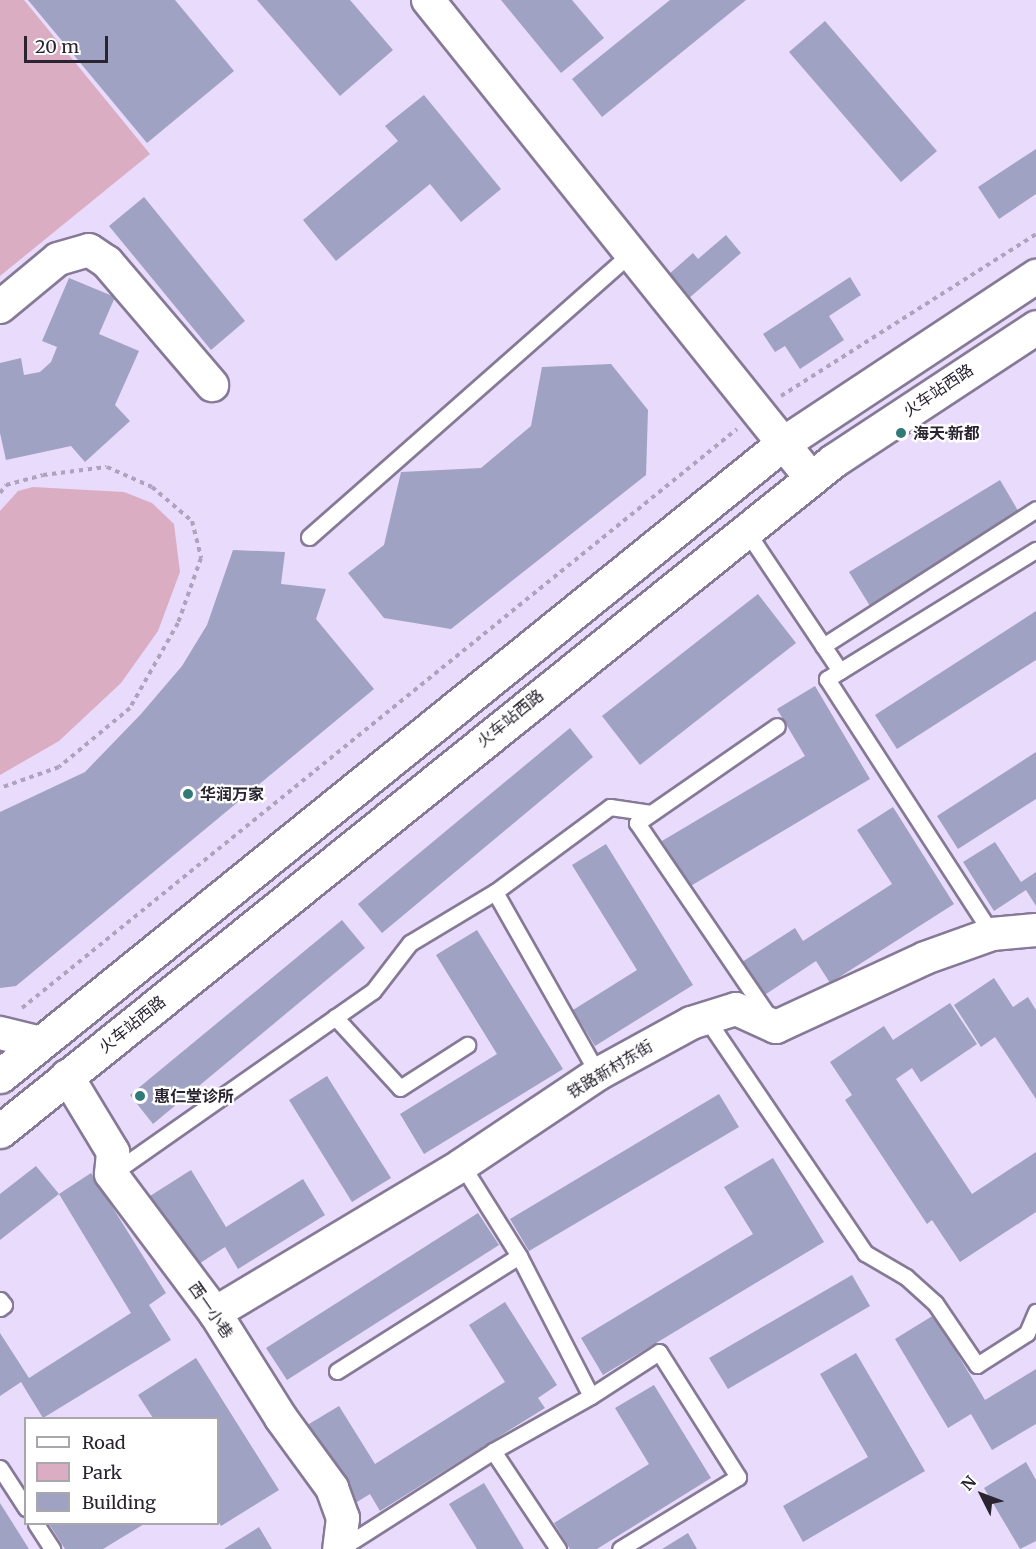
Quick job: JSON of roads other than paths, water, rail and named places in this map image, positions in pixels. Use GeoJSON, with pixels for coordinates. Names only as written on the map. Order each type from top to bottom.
{"type":"FeatureCollection","features":[{"type":"Feature","properties":{"kind":"main road"},"geometry":{"type":"LineString","coordinates":[[0,1076],[782,444],[1036,276]]}},
{"type":"Feature","properties":{"kind":"main road","name":"火车站西路"},"geometry":{"type":"LineString","coordinates":[[0,1131],[811,478],[1036,327]]}},
{"type":"Feature","properties":{"kind":"street"},"geometry":{"type":"LineString","coordinates":[[428,0],[811,478]]}},
{"type":"Feature","properties":{"kind":"street"},"geometry":{"type":"LineString","coordinates":[[0,307],[58,259],[89,250],[107,262],[212,385]]}},
{"type":"Feature","properties":{"kind":"street"},"geometry":{"type":"LineString","coordinates":[[776,1027],[925,958],[992,934],[1036,930]]}},
{"type":"Feature","properties":{"kind":"street","name":"铁路新村东街"},"geometry":{"type":"LineString","coordinates":[[215,1313],[462,1165],[598,1074],[706,1018],[736,1009],[776,1027]]}},
{"type":"Feature","properties":{"kind":"street"},"geometry":{"type":"LineString","coordinates":[[7,1023],[41,1042]]}},
{"type":"Feature","properties":{"kind":"street"},"geometry":{"type":"LineString","coordinates":[[67,1076],[113,1152],[111,1174]]}},
{"type":"Feature","properties":{"kind":"street","name":"西一小巷"},"geometry":{"type":"LineString","coordinates":[[111,1174],[215,1313],[281,1418],[332,1488],[344,1518],[340,1549]]}},
{"type":"Feature","properties":{"kind":"lane"},"geometry":{"type":"LineString","coordinates":[[309,537],[630,254]]}},
{"type":"Feature","properties":{"kind":"lane"},"geometry":{"type":"LineString","coordinates":[[822,646],[1036,509]]}},
{"type":"Feature","properties":{"kind":"lane"},"geometry":{"type":"LineString","coordinates":[[746,530],[840,671]]}},
{"type":"Feature","properties":{"kind":"lane"},"geometry":{"type":"LineString","coordinates":[[992,934],[827,679],[1036,550]]}},
{"type":"Feature","properties":{"kind":"lane"},"geometry":{"type":"LineString","coordinates":[[776,1027],[637,823],[777,726]]}},
{"type":"Feature","properties":{"kind":"lane"},"geometry":{"type":"LineString","coordinates":[[111,1174],[374,991],[410,943],[495,892],[610,807],[651,813]]}},
{"type":"Feature","properties":{"kind":"lane"},"geometry":{"type":"LineString","coordinates":[[495,892],[598,1074]]}},
{"type":"Feature","properties":{"kind":"lane"},"geometry":{"type":"LineString","coordinates":[[335,1017],[400,1088],[467,1046]]}},
{"type":"Feature","properties":{"kind":"lane"},"geometry":{"type":"LineString","coordinates":[[706,1018],[865,1253],[906,1277],[935,1304],[977,1365],[1027,1333],[1036,1312]]}},
{"type":"Feature","properties":{"kind":"lane"},"geometry":{"type":"LineString","coordinates":[[462,1165],[519,1257],[591,1396]]}},
{"type":"Feature","properties":{"kind":"lane"},"geometry":{"type":"LineString","coordinates":[[337,1371],[519,1257]]}},
{"type":"Feature","properties":{"kind":"lane"},"geometry":{"type":"LineString","coordinates":[[0,1300],[4,1305],[0,1308]]}},
{"type":"Feature","properties":{"kind":"lane"},"geometry":{"type":"LineString","coordinates":[[340,1549],[493,1451],[591,1396],[659,1352],[738,1477],[620,1549]]}},
{"type":"Feature","properties":{"kind":"lane"},"geometry":{"type":"LineString","coordinates":[[493,1451],[558,1549]]}},
{"type":"Feature","properties":{"kind":"lane"},"geometry":{"type":"LineString","coordinates":[[0,1468],[24,1505]]}},
{"type":"Feature","properties":{"kind":"lane"},"geometry":{"type":"LineString","coordinates":[[37,1525],[52,1549]]}},
{"type":"Feature","properties":{"kind":"place","name":"海天·新都"},"geometry":{"type":"Point","coordinates":[901,433]}},
{"type":"Feature","properties":{"kind":"place","name":"华润万家"},"geometry":{"type":"Point","coordinates":[188,794]}},
{"type":"Feature","properties":{"kind":"place","name":"惠仁堂诊所"},"geometry":{"type":"Point","coordinates":[140,1096]}}]}
